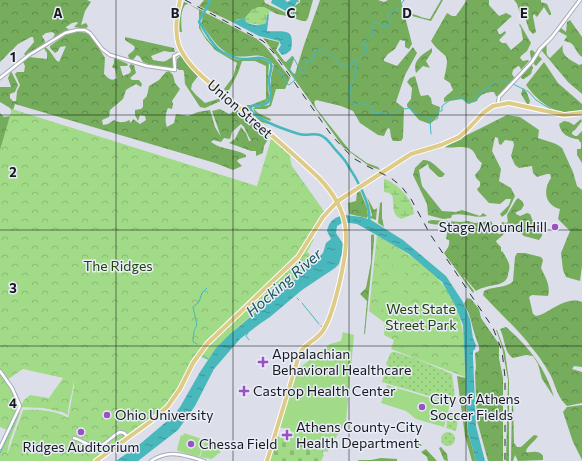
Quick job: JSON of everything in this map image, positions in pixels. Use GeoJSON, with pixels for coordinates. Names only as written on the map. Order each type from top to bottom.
{"type":"FeatureCollection","features":[{"type":"Feature","properties":{"kind":"main road","name":"Union Street"},"geometry":{"type":"LineString","coordinates":[[180,1],[177,29],[179,45],[189,62],[202,76],[327,186],[338,201],[345,226],[346,253],[334,304],[323,331],[300,352],[267,461]]}},
{"type":"Feature","properties":{"kind":"main road"},"geometry":{"type":"LineString","coordinates":[[96,461],[154,419],[168,406],[180,389],[193,362],[207,344],[301,254],[323,217],[338,201],[411,154],[441,145],[458,137],[483,113],[498,104],[516,104],[564,115],[582,113]]}},
{"type":"Feature","properties":{"kind":"street"},"geometry":{"type":"LineString","coordinates":[[498,104],[499,97],[532,62],[542,45],[552,37],[580,0]]}},
{"type":"Feature","properties":{"kind":"street"},"geometry":{"type":"LineString","coordinates":[[0,78],[28,56],[65,33],[77,30],[85,30],[90,33],[102,49],[110,55],[148,66],[175,70],[174,56],[182,51]]}},
{"type":"Feature","properties":{"kind":"street"},"geometry":{"type":"LineString","coordinates":[[0,371],[14,392],[20,406],[0,448]]}},
{"type":"Feature","properties":{"kind":"street"},"geometry":{"type":"LineString","coordinates":[[74,438],[94,447],[102,445],[120,432],[124,433],[129,438]]}},
{"type":"Feature","properties":{"kind":"street"},"geometry":{"type":"LineString","coordinates":[[151,461],[162,455],[174,453],[204,461]]}},
{"type":"Feature","properties":{"kind":"green space"},"geometry":{"type":"Polygon","coordinates":[[[0,0],[87,0],[91,2],[85,11],[81,25],[86,23],[88,26],[86,29],[74,27],[78,23],[72,23],[66,27],[69,29],[54,39],[55,34],[52,32],[46,33],[42,36],[45,41],[44,45],[26,56],[24,54],[34,42],[33,37],[31,37],[18,44],[0,62],[0,0]]]}},
{"type":"Feature","properties":{"kind":"green space"},"geometry":{"type":"Polygon","coordinates":[[[204,0],[264,0],[265,3],[293,16],[292,8],[300,2],[300,0],[313,0],[306,21],[277,14],[263,7],[252,10],[245,18],[236,20],[234,23],[199,6],[204,0]]]}},
{"type":"Feature","properties":{"kind":"green space"},"geometry":{"type":"Polygon","coordinates":[[[320,0],[378,0],[384,2],[388,0],[401,0],[412,44],[409,49],[405,47],[405,41],[400,40],[395,49],[388,54],[384,61],[397,66],[413,47],[417,53],[405,75],[396,102],[404,108],[403,138],[401,141],[393,141],[389,128],[384,136],[378,135],[360,123],[353,111],[341,106],[316,100],[314,102],[316,108],[350,151],[367,163],[378,167],[380,170],[369,166],[343,147],[263,38],[279,42],[276,50],[284,61],[286,62],[292,56],[294,57],[290,70],[295,74],[320,0]]]}},
{"type":"Feature","properties":{"kind":"green space"},"geometry":{"type":"Polygon","coordinates":[[[441,0],[443,0],[431,21],[412,16],[412,14],[430,19],[441,0]]]}},
{"type":"Feature","properties":{"kind":"green space"},"geometry":{"type":"Polygon","coordinates":[[[467,0],[489,0],[489,5],[499,16],[506,13],[512,16],[497,30],[499,34],[505,31],[506,33],[499,40],[502,43],[506,43],[511,50],[523,40],[520,24],[531,43],[527,51],[520,58],[523,61],[529,61],[521,70],[518,66],[513,70],[512,74],[516,77],[498,96],[496,96],[494,92],[491,92],[484,94],[477,101],[468,104],[462,99],[444,102],[444,98],[453,90],[450,83],[444,79],[447,59],[431,41],[447,13],[452,16],[456,16],[467,0]]]}},
{"type":"Feature","properties":{"kind":"green space"},"geometry":{"type":"Polygon","coordinates":[[[514,0],[541,0],[541,2],[547,4],[551,15],[549,15],[544,7],[537,17],[534,14],[533,16],[536,32],[533,34],[529,30],[525,17],[520,14],[514,0]]]}},
{"type":"Feature","properties":{"kind":"green space"},"geometry":{"type":"Polygon","coordinates":[[[184,2],[203,11],[200,21],[202,32],[217,49],[236,59],[260,59],[269,63],[269,99],[265,103],[250,107],[249,109],[254,116],[268,123],[262,122],[268,130],[252,117],[246,108],[247,105],[251,105],[266,99],[266,66],[255,61],[242,61],[238,73],[228,92],[226,92],[224,89],[233,77],[237,63],[215,50],[205,38],[199,28],[199,10],[188,4],[185,5],[182,11],[182,32],[179,32],[179,17],[184,2]]]}},
{"type":"Feature","properties":{"kind":"green space"},"geometry":{"type":"Polygon","coordinates":[[[258,7],[264,7],[270,10],[269,14],[267,15],[266,23],[261,25],[247,23],[245,18],[252,10],[258,7]]]}},
{"type":"Feature","properties":{"kind":"green space"},"geometry":{"type":"Polygon","coordinates":[[[204,12],[257,39],[266,47],[290,78],[285,89],[276,89],[271,106],[266,109],[254,109],[258,113],[271,119],[270,121],[257,116],[253,109],[255,107],[269,105],[271,99],[271,77],[274,65],[264,57],[243,57],[231,55],[222,49],[201,24],[204,12]]]}},
{"type":"Feature","properties":{"kind":"green space"},"geometry":{"type":"Polygon","coordinates":[[[570,20],[582,37],[582,57],[571,43],[564,41],[567,36],[558,31],[561,28],[566,32],[567,22],[570,20]]]}},
{"type":"Feature","properties":{"kind":"green space"},"geometry":{"type":"Polygon","coordinates":[[[76,31],[87,33],[93,38],[105,58],[104,74],[108,78],[113,80],[117,78],[115,69],[112,67],[114,58],[128,64],[127,66],[120,66],[123,76],[130,73],[131,70],[129,66],[131,64],[134,65],[136,73],[130,78],[132,80],[139,80],[142,84],[141,87],[136,84],[126,90],[123,99],[110,110],[109,117],[102,120],[103,125],[114,120],[117,122],[126,122],[129,120],[131,123],[133,119],[140,124],[146,120],[145,116],[140,115],[138,121],[135,115],[135,110],[143,107],[143,100],[147,96],[149,86],[169,71],[173,75],[175,83],[180,89],[172,101],[172,109],[168,108],[167,110],[167,127],[174,123],[176,114],[188,116],[198,112],[210,110],[215,127],[221,137],[212,111],[220,109],[229,114],[238,109],[244,114],[244,118],[250,119],[270,136],[264,146],[263,153],[256,156],[256,151],[251,151],[229,143],[235,139],[241,127],[246,133],[249,141],[251,141],[241,124],[232,132],[230,139],[224,138],[221,142],[213,140],[211,142],[215,145],[246,155],[246,157],[237,161],[242,166],[233,170],[215,163],[15,104],[0,154],[0,113],[4,117],[10,116],[12,111],[0,102],[0,87],[11,87],[8,78],[11,71],[18,85],[15,92],[10,94],[10,98],[13,101],[16,101],[17,91],[20,85],[15,74],[17,72],[24,72],[24,59],[29,57],[47,59],[45,47],[59,62],[66,46],[60,47],[55,53],[50,46],[68,33],[76,31]]]}},
{"type":"Feature","properties":{"kind":"green space"},"geometry":{"type":"Polygon","coordinates":[[[125,37],[174,48],[175,52],[164,51],[151,56],[153,60],[166,61],[173,56],[173,69],[153,66],[143,62],[137,55],[133,60],[129,59],[128,55],[135,48],[125,40],[125,37]]]}},
{"type":"Feature","properties":{"kind":"green space"},"geometry":{"type":"Polygon","coordinates":[[[546,44],[547,53],[550,58],[563,45],[563,52],[567,57],[579,65],[582,64],[582,94],[568,82],[542,51],[541,48],[546,44]]]}},
{"type":"Feature","properties":{"kind":"green space"},"geometry":{"type":"Polygon","coordinates":[[[432,48],[432,52],[426,61],[430,68],[423,66],[416,73],[415,65],[417,61],[432,48]]]}},
{"type":"Feature","properties":{"kind":"green space"},"geometry":{"type":"Polygon","coordinates":[[[532,50],[542,59],[536,66],[531,57],[530,51],[532,50]]]}},
{"type":"Feature","properties":{"kind":"green space"},"geometry":{"type":"Polygon","coordinates":[[[181,55],[198,76],[192,84],[191,89],[196,95],[205,103],[224,97],[225,99],[205,108],[200,107],[185,84],[183,70],[179,70],[176,67],[177,59],[181,55]]]}},
{"type":"Feature","properties":{"kind":"green space"},"geometry":{"type":"Polygon","coordinates":[[[544,62],[558,83],[582,104],[582,110],[574,113],[558,111],[551,108],[531,92],[526,85],[544,62]]]}},
{"type":"Feature","properties":{"kind":"green space"},"geometry":{"type":"Polygon","coordinates":[[[531,65],[533,67],[531,74],[522,79],[521,77],[531,65]]]}},
{"type":"Feature","properties":{"kind":"green space"},"geometry":{"type":"Polygon","coordinates":[[[415,76],[421,96],[428,95],[431,98],[432,104],[440,107],[439,115],[430,124],[419,120],[407,106],[411,99],[412,88],[407,82],[410,78],[415,76]]]}},
{"type":"Feature","properties":{"kind":"green space"},"geometry":{"type":"Polygon","coordinates":[[[523,88],[530,101],[529,104],[527,104],[521,94],[523,88]]]}},
{"type":"Feature","properties":{"kind":"green space","name":"The Ridges"},"geometry":{"type":"Polygon","coordinates":[[[12,109],[257,186],[272,136],[291,153],[290,158],[292,166],[326,214],[311,238],[314,239],[307,252],[317,259],[230,334],[208,360],[197,356],[184,381],[168,406],[96,461],[0,461],[0,452],[19,412],[20,413],[9,443],[7,455],[23,410],[58,413],[68,418],[74,387],[74,380],[68,415],[62,412],[43,408],[20,407],[24,400],[30,395],[49,398],[63,378],[23,369],[7,380],[20,406],[7,430],[0,427],[0,150],[12,109]]]}},
{"type":"Feature","properties":{"kind":"green space"},"geometry":{"type":"Polygon","coordinates":[[[507,115],[520,117],[539,130],[538,138],[562,148],[573,172],[577,186],[582,190],[582,266],[580,281],[566,277],[563,270],[561,253],[570,231],[558,219],[560,209],[551,204],[546,196],[548,182],[551,178],[550,174],[537,177],[533,173],[532,166],[519,168],[515,165],[511,156],[514,145],[513,141],[505,140],[501,145],[499,144],[498,138],[495,137],[492,151],[501,169],[499,181],[511,188],[515,196],[507,213],[502,217],[500,214],[509,205],[511,199],[506,199],[500,204],[489,203],[478,191],[477,189],[480,186],[480,182],[475,175],[480,169],[482,163],[472,150],[466,147],[445,147],[507,115]]]}},
{"type":"Feature","properties":{"kind":"green space"},"geometry":{"type":"Polygon","coordinates":[[[581,119],[582,121],[572,132],[572,134],[577,136],[582,131],[582,163],[577,155],[577,149],[581,148],[581,143],[578,139],[571,138],[563,133],[559,124],[564,121],[574,125],[581,119]]]}},
{"type":"Feature","properties":{"kind":"green space"},"geometry":{"type":"Polygon","coordinates":[[[423,160],[429,161],[445,174],[442,177],[439,177],[429,168],[428,164],[419,170],[422,186],[442,211],[456,212],[462,210],[480,216],[483,213],[487,216],[478,217],[456,214],[452,215],[451,218],[443,219],[428,215],[427,204],[413,175],[415,168],[423,160]]]}},
{"type":"Feature","properties":{"kind":"green space"},"geometry":{"type":"Polygon","coordinates":[[[384,179],[394,184],[404,193],[411,203],[414,214],[401,219],[395,214],[392,195],[384,192],[384,179]]]}},
{"type":"Feature","properties":{"kind":"green space"},"geometry":{"type":"Polygon","coordinates":[[[360,191],[367,208],[367,218],[349,214],[348,203],[356,201],[357,193],[360,191]]]}},
{"type":"Feature","properties":{"kind":"green space"},"geometry":{"type":"Polygon","coordinates":[[[367,197],[374,210],[377,208],[376,220],[370,218],[372,215],[367,197]]]}},
{"type":"Feature","properties":{"kind":"green space"},"geometry":{"type":"Polygon","coordinates":[[[518,198],[524,205],[521,210],[516,212],[516,214],[520,216],[527,213],[530,214],[535,226],[542,231],[542,236],[539,240],[524,236],[517,230],[511,232],[501,224],[502,222],[508,222],[507,215],[518,198]]]}},
{"type":"Feature","properties":{"kind":"green space"},"geometry":{"type":"Polygon","coordinates":[[[382,202],[382,218],[384,227],[378,223],[380,203],[382,202]]]}},
{"type":"Feature","properties":{"kind":"green space"},"geometry":{"type":"Polygon","coordinates":[[[428,221],[468,221],[475,223],[491,221],[498,234],[501,234],[499,228],[504,233],[496,241],[501,247],[501,251],[509,264],[507,278],[501,283],[476,291],[464,277],[474,291],[473,293],[444,253],[449,244],[449,240],[446,239],[448,227],[428,223],[428,221]]]}},
{"type":"Feature","properties":{"kind":"green space"},"geometry":{"type":"Polygon","coordinates":[[[372,234],[374,235],[374,241],[364,334],[367,301],[360,294],[366,288],[371,262],[372,234]]]}},
{"type":"Feature","properties":{"kind":"green space","name":"West State Street Park"},"geometry":{"type":"Polygon","coordinates":[[[377,235],[414,258],[436,276],[445,287],[458,312],[462,328],[465,353],[465,377],[391,349],[394,340],[384,335],[385,323],[369,311],[377,235]]]}},
{"type":"Feature","properties":{"kind":"green space"},"geometry":{"type":"Polygon","coordinates":[[[517,253],[525,253],[541,257],[543,260],[541,268],[546,278],[549,292],[548,296],[532,295],[529,297],[533,314],[536,316],[540,315],[565,302],[582,302],[582,367],[574,366],[572,369],[582,372],[582,403],[567,406],[564,403],[559,396],[545,365],[537,354],[521,334],[483,295],[484,291],[510,284],[513,281],[515,257],[517,253]]]}},
{"type":"Feature","properties":{"kind":"green space"},"geometry":{"type":"Polygon","coordinates":[[[394,259],[409,266],[400,281],[393,271],[394,259]]]}},
{"type":"Feature","properties":{"kind":"green space"},"geometry":{"type":"Polygon","coordinates":[[[381,276],[391,279],[391,283],[388,287],[382,288],[379,286],[381,276]]]}},
{"type":"Feature","properties":{"kind":"green space"},"geometry":{"type":"Polygon","coordinates":[[[396,284],[401,284],[405,287],[400,303],[384,298],[390,288],[396,284]]]}},
{"type":"Feature","properties":{"kind":"green space"},"geometry":{"type":"Polygon","coordinates":[[[432,295],[438,300],[437,307],[429,304],[432,295]]]}},
{"type":"Feature","properties":{"kind":"green space"},"geometry":{"type":"Polygon","coordinates":[[[467,298],[471,299],[479,309],[481,318],[499,344],[499,358],[503,378],[503,461],[488,461],[477,421],[475,353],[479,351],[479,347],[470,317],[464,304],[467,298]]]}},
{"type":"Feature","properties":{"kind":"green space"},"geometry":{"type":"Polygon","coordinates":[[[384,300],[400,306],[395,324],[388,320],[384,315],[384,300]]]}},
{"type":"Feature","properties":{"kind":"green space"},"geometry":{"type":"Polygon","coordinates":[[[414,308],[423,315],[422,322],[409,318],[414,308]]]}},
{"type":"Feature","properties":{"kind":"green space"},"geometry":{"type":"Polygon","coordinates":[[[437,312],[442,314],[443,320],[441,323],[432,328],[431,324],[429,325],[426,318],[437,312]]]}},
{"type":"Feature","properties":{"kind":"green space"},"geometry":{"type":"Polygon","coordinates":[[[506,327],[522,342],[535,358],[546,376],[554,397],[542,379],[538,364],[533,356],[526,355],[513,358],[510,356],[500,329],[506,327]]]}},
{"type":"Feature","properties":{"kind":"green space"},"geometry":{"type":"Polygon","coordinates":[[[408,328],[417,332],[422,337],[423,344],[421,354],[401,346],[408,328]]]}},
{"type":"Feature","properties":{"kind":"green space"},"geometry":{"type":"Polygon","coordinates":[[[496,330],[505,352],[509,381],[509,461],[506,461],[508,380],[502,347],[496,330]]]}},
{"type":"Feature","properties":{"kind":"green space"},"geometry":{"type":"Polygon","coordinates":[[[343,332],[354,335],[346,421],[327,452],[289,440],[292,431],[279,427],[297,370],[330,344],[341,341],[343,332]]]}},
{"type":"Feature","properties":{"kind":"green space"},"geometry":{"type":"Polygon","coordinates":[[[428,333],[440,334],[441,336],[437,347],[430,342],[428,333]]]}},
{"type":"Feature","properties":{"kind":"green space"},"geometry":{"type":"Polygon","coordinates":[[[392,352],[417,359],[452,374],[456,404],[382,382],[384,375],[387,375],[390,368],[386,364],[392,352]]]}},
{"type":"Feature","properties":{"kind":"green space"},"geometry":{"type":"Polygon","coordinates":[[[457,376],[466,378],[468,432],[476,461],[472,461],[465,436],[457,376]]]}},
{"type":"Feature","properties":{"kind":"green space"},"geometry":{"type":"Polygon","coordinates":[[[68,385],[66,399],[53,399],[54,392],[57,387],[68,385]]]}},
{"type":"Feature","properties":{"kind":"green space","name":"City of Athens Soccer Fields"},"geometry":{"type":"Polygon","coordinates":[[[387,385],[450,404],[444,427],[416,419],[406,411],[381,403],[387,385]]]}},
{"type":"Feature","properties":{"kind":"green space"},"geometry":{"type":"Polygon","coordinates":[[[512,400],[514,443],[517,447],[521,447],[534,435],[538,436],[528,447],[526,452],[539,453],[543,456],[543,460],[518,461],[515,455],[513,461],[511,461],[512,400]]]}},
{"type":"Feature","properties":{"kind":"green space"},"geometry":{"type":"Polygon","coordinates":[[[582,405],[582,460],[573,442],[563,412],[567,407],[582,405]]]}},
{"type":"Feature","properties":{"kind":"green space"},"geometry":{"type":"Polygon","coordinates":[[[449,411],[459,414],[456,431],[446,428],[449,411]]]}},
{"type":"Feature","properties":{"kind":"green space"},"geometry":{"type":"Polygon","coordinates":[[[445,432],[451,432],[455,436],[455,442],[451,446],[445,446],[441,442],[441,436],[445,432]]]}},
{"type":"Feature","properties":{"kind":"green space","name":"Chessa Field"},"geometry":{"type":"Polygon","coordinates":[[[184,433],[205,440],[199,457],[178,451],[177,449],[181,435],[183,436],[184,433]]]}},
{"type":"Feature","properties":{"kind":"green space"},"geometry":{"type":"Polygon","coordinates":[[[276,436],[324,451],[322,454],[324,455],[321,461],[269,461],[276,436]]]}},
{"type":"Feature","properties":{"kind":"green space"},"geometry":{"type":"Polygon","coordinates":[[[410,439],[422,445],[416,449],[410,445],[410,439]]]}},
{"type":"Feature","properties":{"kind":"green space"},"geometry":{"type":"Polygon","coordinates":[[[205,442],[216,445],[221,453],[212,459],[200,457],[205,442]]]}},
{"type":"Feature","properties":{"kind":"green space"},"geometry":{"type":"Polygon","coordinates":[[[441,447],[447,454],[448,461],[444,460],[439,448],[441,447]]]}},
{"type":"Feature","properties":{"kind":"green space"},"geometry":{"type":"Polygon","coordinates":[[[426,449],[437,461],[428,461],[427,457],[421,452],[426,449]]]}},
{"type":"Feature","properties":{"kind":"green space"},"geometry":{"type":"Polygon","coordinates":[[[381,458],[397,459],[397,461],[358,460],[371,460],[381,458]]]}},
{"type":"Feature","properties":{"kind":"water"},"geometry":{"type":"Polygon","coordinates":[[[272,0],[285,0],[287,2],[291,0],[298,0],[299,2],[297,2],[291,11],[293,15],[271,3],[272,0]]]}},
{"type":"Feature","properties":{"kind":"water"},"geometry":{"type":"Polygon","coordinates":[[[269,14],[267,31],[284,31],[290,34],[292,43],[291,50],[286,54],[282,55],[278,50],[281,45],[279,41],[259,36],[234,23],[234,21],[245,18],[246,22],[248,23],[253,25],[261,25],[266,23],[267,15],[269,14]]]}},
{"type":"Feature","properties":{"kind":"water"},"geometry":{"type":"Polygon","coordinates":[[[345,215],[362,217],[371,220],[403,240],[446,276],[463,302],[470,319],[473,338],[476,345],[473,351],[473,357],[476,426],[485,461],[476,461],[468,432],[463,325],[454,303],[442,282],[409,254],[357,224],[342,223],[337,226],[336,233],[343,244],[339,264],[302,290],[270,317],[240,339],[214,369],[195,406],[178,430],[138,461],[116,461],[140,444],[173,416],[216,348],[323,253],[326,243],[331,239],[327,231],[329,224],[335,218],[345,215]]]}},
{"type":"Feature","properties":{"kind":"waterway"},"geometry":{"type":"LineString","coordinates":[[210,0],[199,22],[215,46],[222,52],[235,58],[264,58],[271,64],[269,80],[271,93],[270,99],[268,103],[252,106],[250,109],[265,121],[280,127],[302,135],[320,135],[326,139],[344,160],[359,184],[366,200],[369,221]]}},
{"type":"Feature","properties":{"kind":"waterway"},"geometry":{"type":"LineString","coordinates":[[272,65],[284,76],[287,84],[289,85],[295,80],[295,77],[287,65],[290,59],[293,58],[300,71],[304,73],[306,72],[305,65],[307,59],[312,62],[316,50],[321,50],[335,58],[339,64],[350,67],[353,61],[358,60],[367,50],[366,45],[361,45],[362,42],[372,36],[372,23],[379,23],[381,26],[386,27],[391,21],[387,15],[397,10],[404,0]]}},
{"type":"Feature","properties":{"kind":"waterway"},"geometry":{"type":"LineString","coordinates":[[350,67],[352,68],[357,66],[353,82],[350,84],[351,88],[349,90],[351,93],[349,96],[354,106],[360,103],[373,107],[373,113],[379,112],[391,116],[398,110],[410,108],[416,114],[420,114],[424,117],[435,120],[438,118],[436,112],[442,111],[442,106],[450,100],[458,97],[461,99],[465,98],[468,103],[470,103],[476,99],[477,94],[485,91],[488,86],[496,82],[504,81],[529,92],[536,100],[552,110]]}},
{"type":"Feature","properties":{"kind":"waterway"},"geometry":{"type":"LineString","coordinates":[[430,121],[431,134]]}},
{"type":"Feature","properties":{"kind":"waterway"},"geometry":{"type":"LineString","coordinates":[[197,344],[193,342],[194,331],[197,325],[193,307],[199,302],[202,293],[207,288]]}},
{"type":"Feature","properties":{"kind":"waterway"},"geometry":{"type":"LineString","coordinates":[[302,303],[319,324]]}},
{"type":"Feature","properties":{"kind":"waterway"},"geometry":{"type":"LineString","coordinates":[[248,333],[246,336],[249,340]]}},
{"type":"Feature","properties":{"kind":"waterway"},"geometry":{"type":"LineString","coordinates":[[202,355],[208,359]]}},
{"type":"Feature","properties":{"kind":"waterway"},"geometry":{"type":"LineString","coordinates":[[0,453],[17,417]]}},
{"type":"Feature","properties":{"kind":"railway"},"geometry":{"type":"LineString","coordinates":[[185,0],[263,41],[273,52],[332,136],[353,158],[391,178],[401,186],[411,199],[430,234],[493,328],[502,351],[505,377],[505,461]]}},
{"type":"Feature","properties":{"kind":"place","name":"Stage Mound Hill"},"geometry":{"type":"Point","coordinates":[555,227]}},
{"type":"Feature","properties":{"kind":"place","name":"Appalachian Behavioral Healthcare"},"geometry":{"type":"Point","coordinates":[263,362]}},
{"type":"Feature","properties":{"kind":"place","name":"Castrop Health Center"},"geometry":{"type":"Point","coordinates":[244,391]}},
{"type":"Feature","properties":{"kind":"place","name":"City of Athens Soccer Fields"},"geometry":{"type":"Point","coordinates":[422,407]}},
{"type":"Feature","properties":{"kind":"place","name":"Ohio University"},"geometry":{"type":"Point","coordinates":[107,415]}},
{"type":"Feature","properties":{"kind":"place","name":"Ridges Auditorium"},"geometry":{"type":"Point","coordinates":[81,432]}},
{"type":"Feature","properties":{"kind":"place","name":"Athens County-City Health Department"},"geometry":{"type":"Point","coordinates":[287,435]}},
{"type":"Feature","properties":{"kind":"place","name":"Chessa Field"},"geometry":{"type":"Point","coordinates":[191,444]}},
{"type":"Feature","properties":{"kind":"water label","name":"Hocking River"},"geometry":{"type":"Point","coordinates":[284,283]}}]}
